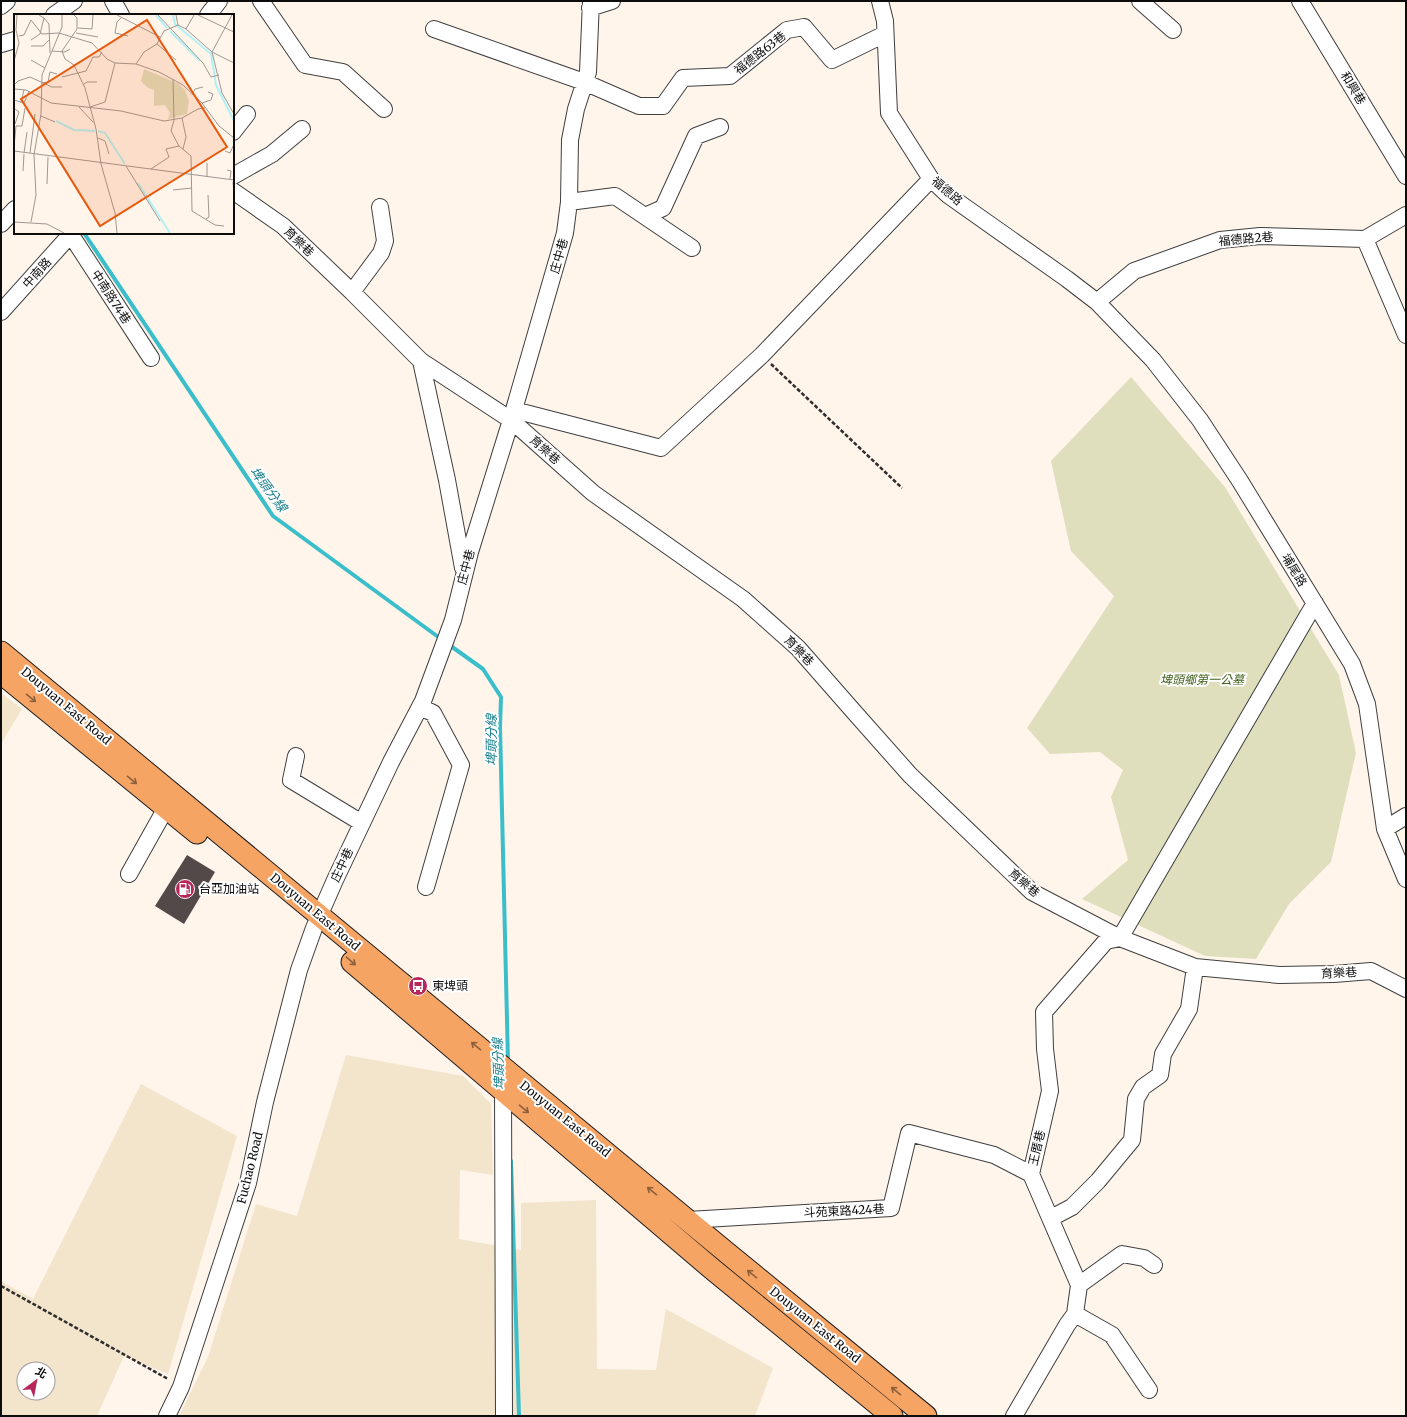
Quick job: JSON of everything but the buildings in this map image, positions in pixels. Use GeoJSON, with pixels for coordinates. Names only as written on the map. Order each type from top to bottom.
{"type":"FeatureCollection","features":[{"type":"Feature","properties":{"kind":"main road","name":"Douyuan East Road"},"geometry":{"type":"LineString","coordinates":[[1,652],[8,672],[166,808],[187,816]]}},
{"type":"Feature","properties":{"kind":"main road","name":"Douyuan East Road"},"geometry":{"type":"LineString","coordinates":[[8,672],[316,922],[502,1067],[926,1416]]}},
{"type":"Feature","properties":{"kind":"main road","name":"Douyuan East Road"},"geometry":{"type":"LineString","coordinates":[[316,922],[504,1092],[705,1263],[892,1416]]}},
{"type":"Feature","properties":{"kind":"street"},"geometry":{"type":"LineString","coordinates":[[1,6],[7,1]]}},
{"type":"Feature","properties":{"kind":"street"},"geometry":{"type":"LineString","coordinates":[[55,14],[74,1]]}},
{"type":"Feature","properties":{"kind":"street"},"geometry":{"type":"LineString","coordinates":[[112,1],[120,14]]}},
{"type":"Feature","properties":{"kind":"street"},"geometry":{"type":"LineString","coordinates":[[209,14],[219,1]]}},
{"type":"Feature","properties":{"kind":"street"},"geometry":{"type":"LineString","coordinates":[[261,1],[305,65],[343,72],[384,109]]}},
{"type":"Feature","properties":{"kind":"street","name":"庄中巷"},"geometry":{"type":"LineString","coordinates":[[316,922],[391,762],[420,707],[453,620],[470,552],[513,415],[565,233],[569,202],[570,140],[584,82],[588,72],[590,4],[612,1]]}},
{"type":"Feature","properties":{"kind":"street","name":"福德路"},"geometry":{"type":"LineString","coordinates":[[880,1],[885,21],[889,113],[931,179],[948,195],[1061,275],[1096,302]]}},
{"type":"Feature","properties":{"kind":"street"},"geometry":{"type":"LineString","coordinates":[[1140,1],[1173,30]]}},
{"type":"Feature","properties":{"kind":"street","name":"和興巷"},"geometry":{"type":"LineString","coordinates":[[1300,1],[1406,176]]}},
{"type":"Feature","properties":{"kind":"street","name":"福德路63巷"},"geometry":{"type":"LineString","coordinates":[[584,82],[639,106],[663,106],[683,78],[730,76],[787,30],[804,27],[832,60],[886,34]]}},
{"type":"Feature","properties":{"kind":"street"},"geometry":{"type":"LineString","coordinates":[[434,29],[584,82]]}},
{"type":"Feature","properties":{"kind":"street"},"geometry":{"type":"LineString","coordinates":[[1,44],[14,40]]}},
{"type":"Feature","properties":{"kind":"street"},"geometry":{"type":"LineString","coordinates":[[234,131],[247,114]]}},
{"type":"Feature","properties":{"kind":"street"},"geometry":{"type":"LineString","coordinates":[[645,216],[663,208],[696,136],[720,127]]}},
{"type":"Feature","properties":{"kind":"street"},"geometry":{"type":"LineString","coordinates":[[234,175],[272,154],[302,129]]}},
{"type":"Feature","properties":{"kind":"street"},"geometry":{"type":"LineString","coordinates":[[513,415],[661,448],[762,355],[931,179]]}},
{"type":"Feature","properties":{"kind":"street","name":"育樂巷"},"geometry":{"type":"LineString","coordinates":[[234,192],[283,226],[421,361],[513,415],[593,493],[743,599],[798,648],[910,775],[1032,892],[1120,938],[1195,967],[1279,975],[1334,974],[1371,971],[1406,990]]}},
{"type":"Feature","properties":{"kind":"street"},"geometry":{"type":"LineString","coordinates":[[569,202],[615,196],[692,248]]}},
{"type":"Feature","properties":{"kind":"street"},"geometry":{"type":"LineString","coordinates":[[352,292],[381,253],[385,241],[380,207]]}},
{"type":"Feature","properties":{"kind":"street"},"geometry":{"type":"LineString","coordinates":[[1,224],[14,211]]}},
{"type":"Feature","properties":{"kind":"street"},"geometry":{"type":"LineString","coordinates":[[1406,214],[1365,239],[1406,335]]}},
{"type":"Feature","properties":{"kind":"street","name":"中南路"},"geometry":{"type":"LineString","coordinates":[[1,312],[71,234]]}},
{"type":"Feature","properties":{"kind":"street","name":"中南路74巷"},"geometry":{"type":"LineString","coordinates":[[71,234],[151,358]]}},
{"type":"Feature","properties":{"kind":"street","name":"福德路2巷"},"geometry":{"type":"LineString","coordinates":[[1096,302],[1134,271],[1220,240],[1260,236],[1365,239]]}},
{"type":"Feature","properties":{"kind":"street","name":"埔尾路"},"geometry":{"type":"LineString","coordinates":[[1096,302],[1153,360],[1200,420],[1240,481],[1352,664],[1367,704],[1385,829],[1406,879]]}},
{"type":"Feature","properties":{"kind":"street"},"geometry":{"type":"LineString","coordinates":[[421,361],[447,480],[464,574]]}},
{"type":"Feature","properties":{"kind":"street"},"geometry":{"type":"LineString","coordinates":[[1120,938],[1315,603]]}},
{"type":"Feature","properties":{"kind":"street"},"geometry":{"type":"LineString","coordinates":[[420,707],[432,713],[461,765],[426,887]]}},
{"type":"Feature","properties":{"kind":"street"},"geometry":{"type":"LineString","coordinates":[[296,756],[291,780],[362,823]]}},
{"type":"Feature","properties":{"kind":"street"},"geometry":{"type":"LineString","coordinates":[[129,874],[166,808]]}},
{"type":"Feature","properties":{"kind":"street"},"geometry":{"type":"LineString","coordinates":[[1385,829],[1406,816]]}},
{"type":"Feature","properties":{"kind":"street","name":"Fuchao Road"},"geometry":{"type":"LineString","coordinates":[[167,1416],[181,1387],[248,1183],[265,1102],[299,970],[316,922]]}},
{"type":"Feature","properties":{"kind":"street","name":"王厝巷"},"geometry":{"type":"LineString","coordinates":[[1079,1285],[1031,1174],[1050,1091],[1045,1049],[1044,1012],[1106,941],[1120,938]]}},
{"type":"Feature","properties":{"kind":"street"},"geometry":{"type":"LineString","coordinates":[[1050,1218],[1072,1207],[1098,1182],[1132,1140],[1136,1099],[1143,1087],[1160,1075],[1163,1054],[1189,1009],[1195,967]]}},
{"type":"Feature","properties":{"kind":"street"},"geometry":{"type":"LineString","coordinates":[[502,1067],[504,1092],[504,1416]]}},
{"type":"Feature","properties":{"kind":"street","name":"斗苑東路424巷"},"geometry":{"type":"LineString","coordinates":[[688,1220],[891,1208],[909,1133],[994,1155],[1031,1174]]}},
{"type":"Feature","properties":{"kind":"street"},"geometry":{"type":"LineString","coordinates":[[1014,1416],[1066,1325],[1075,1314],[1079,1285],[1122,1254],[1144,1258],[1154,1265]]}},
{"type":"Feature","properties":{"kind":"street"},"geometry":{"type":"LineString","coordinates":[[1075,1314],[1112,1335],[1150,1390]]}},
{"type":"Feature","properties":{"kind":"path"},"geometry":{"type":"LineString","coordinates":[[762,355],[902,488]]}},
{"type":"Feature","properties":{"kind":"path"},"geometry":{"type":"LineString","coordinates":[[1,1286],[181,1387]]}},
{"type":"Feature","properties":{"kind":"shaded area"},"geometry":{"type":"Polygon","coordinates":[[[1,693],[22,709],[1,744],[1,693]]]}},
{"type":"Feature","properties":{"kind":"shaded area"},"geometry":{"type":"Polygon","coordinates":[[[346,1055],[463,1076],[491,1104],[493,1175],[460,1170],[459,1239],[521,1250],[521,1203],[596,1200],[597,1369],[656,1370],[666,1309],[773,1368],[755,1416],[179,1416],[208,1357],[256,1204],[297,1216],[346,1055]]]}},
{"type":"Feature","properties":{"kind":"shaded area"},"geometry":{"type":"Polygon","coordinates":[[[141,1084],[237,1136],[168,1374],[124,1356],[97,1416],[1,1416],[1,1281],[33,1299],[141,1084]]]}},
{"type":"Feature","properties":{"kind":"green space","name":"埤頭鄉第一公墓"},"geometry":{"type":"Polygon","coordinates":[[[1131,377],[1225,487],[1339,675],[1356,753],[1331,862],[1289,904],[1256,959],[1205,956],[1082,899],[1128,860],[1111,797],[1123,770],[1100,752],[1050,754],[1027,728],[1114,596],[1071,551],[1051,461],[1131,377]]]}},
{"type":"Feature","properties":{"kind":"waterway","name":"埤頭分線"},"geometry":{"type":"LineString","coordinates":[[85,234],[273,516],[441,639]]}},
{"type":"Feature","properties":{"kind":"waterway","name":"埤頭分線"},"geometry":{"type":"LineString","coordinates":[[448,644],[483,669],[501,697],[500,727],[508,1062]]}},
{"type":"Feature","properties":{"kind":"waterway","name":"埤頭分線"},"geometry":{"type":"LineString","coordinates":[[511,1161],[519,1416]]}},
{"type":"Feature","properties":{"kind":"place","name":"台亞加油站"},"geometry":{"type":"Point","coordinates":[185,889]}},
{"type":"Feature","properties":{"kind":"place","name":"東埤頭"},"geometry":{"type":"Point","coordinates":[418,986]}}]}
